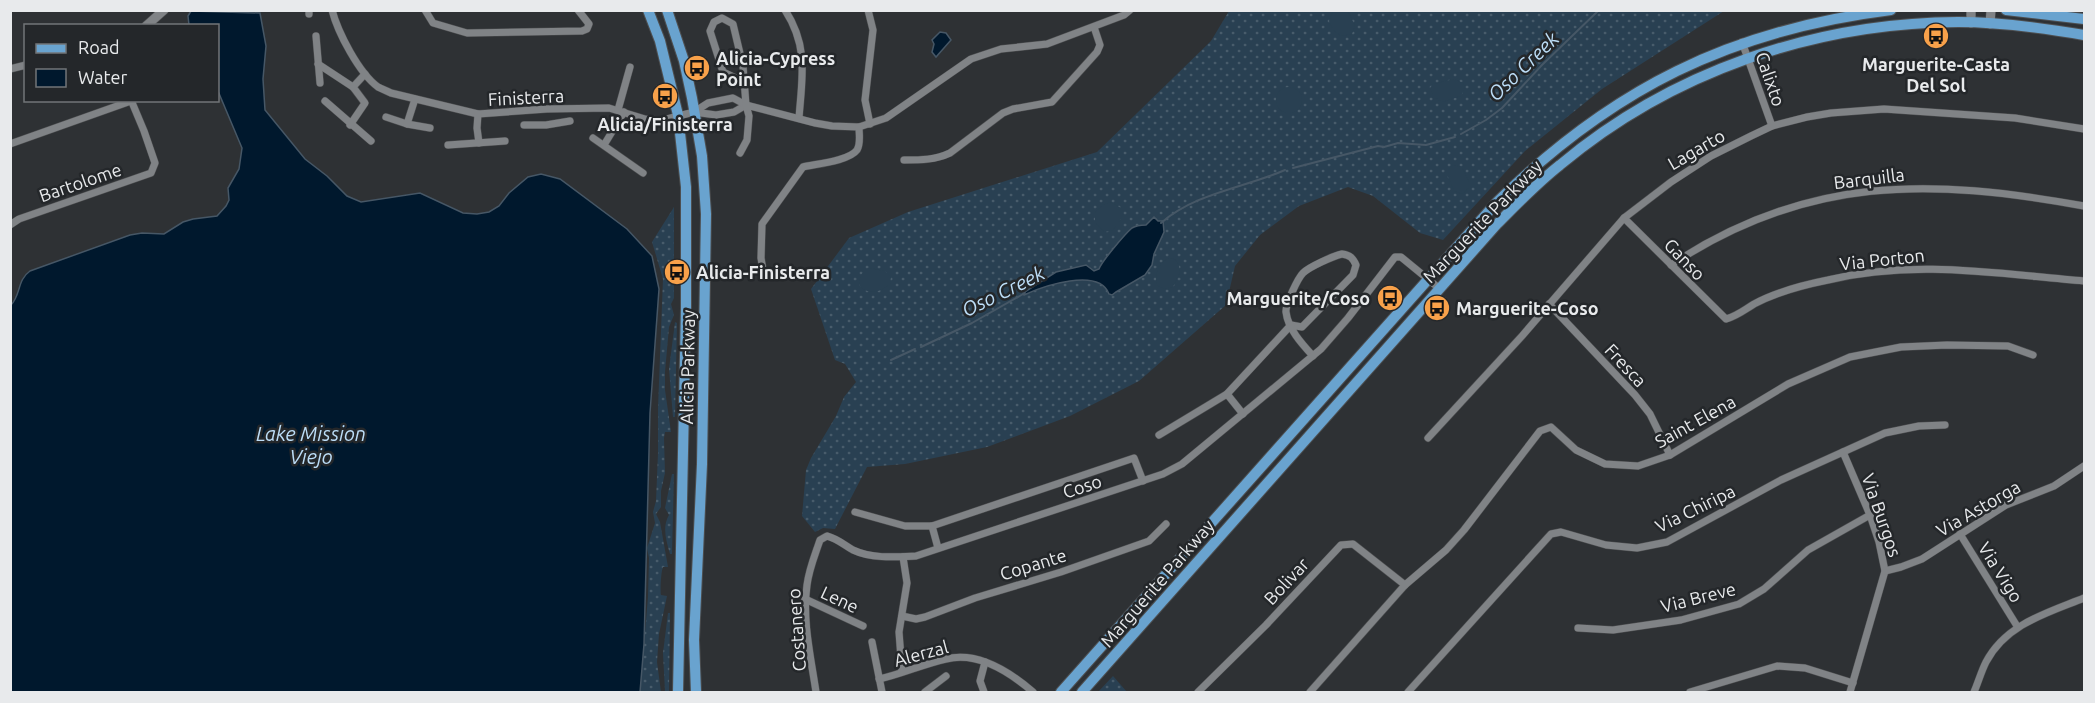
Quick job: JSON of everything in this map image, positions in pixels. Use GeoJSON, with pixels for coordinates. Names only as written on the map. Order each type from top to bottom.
{"type":"FeatureCollection","features":[{"type":"Feature","properties":{"kind":"main road","name":"Alicia Parkway"},"geometry":{"type":"LineString","coordinates":[[648,10],[660,41],[678,115],[686,187],[686,308],[678,693]]}},
{"type":"Feature","properties":{"kind":"main road","name":"Alicia Parkway"},"geometry":{"type":"LineString","coordinates":[[667,10],[684,61],[694,112],[702,156],[706,214],[702,464],[694,640],[696,693]]}},
{"type":"Feature","properties":{"kind":"main road","name":"Marguerite Parkway"},"geometry":{"type":"LineString","coordinates":[[1061,693],[1497,202],[1530,169],[1570,136],[1611,107],[1653,83],[1742,42],[1824,20],[1891,10]]}},
{"type":"Feature","properties":{"kind":"main road"},"geometry":{"type":"LineString","coordinates":[[2006,10],[2085,19]]}},
{"type":"Feature","properties":{"kind":"main road","name":"Marguerite Parkway"},"geometry":{"type":"LineString","coordinates":[[1082,693],[1497,224],[1560,164],[1608,128],[1646,104],[1685,84],[1748,58],[1791,44],[1853,30],[1905,24],[1971,23],[2085,34]]}},
{"type":"Feature","properties":{"kind":"street"},"geometry":{"type":"LineString","coordinates":[[148,24],[164,10]]}},
{"type":"Feature","properties":{"kind":"street","name":"Finisterra"},"geometry":{"type":"LineString","coordinates":[[332,10],[341,33],[365,74],[378,86],[391,93],[478,114],[547,109],[609,108],[645,119],[663,120],[694,112]]}},
{"type":"Feature","properties":{"kind":"street"},"geometry":{"type":"LineString","coordinates":[[425,10],[433,23],[467,33],[582,31],[587,29],[589,24],[578,10]]}},
{"type":"Feature","properties":{"kind":"street"},"geometry":{"type":"LineString","coordinates":[[785,10],[795,26],[803,59],[799,118]]}},
{"type":"Feature","properties":{"kind":"street"},"geometry":{"type":"LineString","coordinates":[[868,10],[873,30],[865,100],[870,124]]}},
{"type":"Feature","properties":{"kind":"street"},"geometry":{"type":"LineString","coordinates":[[694,112],[708,103],[733,98],[746,105],[832,126],[859,127],[886,118],[908,105],[971,59],[1001,49],[1047,44],[1124,15],[1130,10]]}},
{"type":"Feature","properties":{"kind":"street"},"geometry":{"type":"LineString","coordinates":[[1971,10],[1971,23]]}},
{"type":"Feature","properties":{"kind":"street"},"geometry":{"type":"LineString","coordinates":[[1990,24],[1991,10]]}},
{"type":"Feature","properties":{"kind":"street"},"geometry":{"type":"LineString","coordinates":[[740,153],[747,140],[749,116],[743,66],[733,24],[722,18],[714,22],[710,31],[723,72],[744,82]]}},
{"type":"Feature","properties":{"kind":"street"},"geometry":{"type":"LineString","coordinates":[[904,160],[928,160],[942,157],[1003,113],[1052,102],[1097,52],[1100,45],[1094,27]]}},
{"type":"Feature","properties":{"kind":"street"},"geometry":{"type":"LineString","coordinates":[[316,36],[320,83]]}},
{"type":"Feature","properties":{"kind":"street","name":"Calixto"},"geometry":{"type":"LineString","coordinates":[[1742,42],[1772,126]]}},
{"type":"Feature","properties":{"kind":"street"},"geometry":{"type":"LineString","coordinates":[[318,64],[353,87],[365,103],[350,125]]}},
{"type":"Feature","properties":{"kind":"street"},"geometry":{"type":"LineString","coordinates":[[604,145],[621,111],[630,67]]}},
{"type":"Feature","properties":{"kind":"street"},"geometry":{"type":"LineString","coordinates":[[353,87],[365,74]]}},
{"type":"Feature","properties":{"kind":"street"},"geometry":{"type":"LineString","coordinates":[[407,124],[415,99]]}},
{"type":"Feature","properties":{"kind":"street"},"geometry":{"type":"LineString","coordinates":[[325,101],[370,141]]}},
{"type":"Feature","properties":{"kind":"street"},"geometry":{"type":"LineString","coordinates":[[10,144],[128,102]]}},
{"type":"Feature","properties":{"kind":"street","name":"Bartolome"},"geometry":{"type":"LineString","coordinates":[[10,225],[19,219],[151,173],[155,163],[131,102]]}},
{"type":"Feature","properties":{"kind":"street"},"geometry":{"type":"LineString","coordinates":[[694,112],[716,115],[734,112],[746,105]]}},
{"type":"Feature","properties":{"kind":"street"},"geometry":{"type":"LineString","coordinates":[[546,125],[547,109]]}},
{"type":"Feature","properties":{"kind":"street","name":"Lagarto"},"geometry":{"type":"LineString","coordinates":[[1428,438],[1624,218],[1671,182],[1711,156],[1772,126],[1831,113],[1884,109],[2015,118],[2085,129]]}},
{"type":"Feature","properties":{"kind":"street"},"geometry":{"type":"LineString","coordinates":[[478,114],[479,143]]}},
{"type":"Feature","properties":{"kind":"street"},"geometry":{"type":"LineString","coordinates":[[386,117],[430,128]]}},
{"type":"Feature","properties":{"kind":"street"},"geometry":{"type":"LineString","coordinates":[[524,125],[546,125],[570,121]]}},
{"type":"Feature","properties":{"kind":"street"},"geometry":{"type":"LineString","coordinates":[[764,276],[761,258],[762,224],[803,167],[841,159],[855,152],[859,144],[859,127]]}},
{"type":"Feature","properties":{"kind":"street"},"geometry":{"type":"LineString","coordinates":[[593,138],[644,173]]}},
{"type":"Feature","properties":{"kind":"street"},"geometry":{"type":"LineString","coordinates":[[448,146],[505,141]]}},
{"type":"Feature","properties":{"kind":"street","name":"Barquilla"},"geometry":{"type":"LineString","coordinates":[[1671,265],[1700,246],[1746,224],[1791,207],[1837,195],[1887,188],[1952,189],[2019,194],[2085,206]]}},
{"type":"Feature","properties":{"kind":"street","name":"Ganso"},"geometry":{"type":"LineString","coordinates":[[1624,218],[1726,319]]}},
{"type":"Feature","properties":{"kind":"street"},"geometry":{"type":"LineString","coordinates":[[1291,326],[1302,327],[1353,275],[1356,266],[1348,255],[1335,256],[1303,273],[1286,306],[1291,326],[1299,341],[1313,356]]}},
{"type":"Feature","properties":{"kind":"street","name":"Coso"},"geometry":{"type":"LineString","coordinates":[[827,536],[837,539],[853,550],[876,557],[916,556],[1143,481],[1182,464],[1313,356],[1348,318],[1395,256],[1401,256],[1440,289]]}},
{"type":"Feature","properties":{"kind":"street","name":"Via Porton"},"geometry":{"type":"LineString","coordinates":[[1726,319],[1781,293],[1829,279],[1916,267],[2085,281]]}},
{"type":"Feature","properties":{"kind":"street","name":"Fresca"},"geometry":{"type":"LineString","coordinates":[[1549,304],[1635,395],[1650,414],[1670,455]]}},
{"type":"Feature","properties":{"kind":"street"},"geometry":{"type":"LineString","coordinates":[[1159,435],[1227,394],[1291,326]]}},
{"type":"Feature","properties":{"kind":"street","name":"Saint Elena"},"geometry":{"type":"LineString","coordinates":[[1310,693],[1405,585],[1446,550],[1464,531],[1540,431],[1551,428],[1576,450],[1605,464],[1638,466],[1670,455],[1788,384],[1850,357],[1901,347],[1947,345],[2008,346],[2033,355]]}},
{"type":"Feature","properties":{"kind":"street"},"geometry":{"type":"LineString","coordinates":[[1227,394],[1243,414]]}},
{"type":"Feature","properties":{"kind":"street","name":"Via Chiripa"},"geometry":{"type":"LineString","coordinates":[[1408,693],[1551,534],[1561,532],[1606,545],[1637,549],[1667,542],[1781,480],[1885,433],[1919,426],[1945,425]]}},
{"type":"Feature","properties":{"kind":"street","name":"Via Burgos"},"geometry":{"type":"LineString","coordinates":[[1843,452],[1870,514],[1885,571],[1850,693]]}},
{"type":"Feature","properties":{"kind":"street","name":"Coso"},"geometry":{"type":"LineString","coordinates":[[855,512],[905,526],[932,526],[1134,458],[1143,481]]}},
{"type":"Feature","properties":{"kind":"street","name":"Via Astorga"},"geometry":{"type":"LineString","coordinates":[[1885,571],[1922,559],[2006,505],[2054,486],[2085,466]]}},
{"type":"Feature","properties":{"kind":"street","name":"Via Breve"},"geometry":{"type":"LineString","coordinates":[[1578,628],[1613,630],[1680,620],[1739,604],[1764,589],[1808,550],[1870,514]]}},
{"type":"Feature","properties":{"kind":"street","name":"Copante"},"geometry":{"type":"LineString","coordinates":[[902,616],[916,619],[925,617],[975,598],[1149,542],[1166,524]]}},
{"type":"Feature","properties":{"kind":"street"},"geometry":{"type":"LineString","coordinates":[[932,526],[938,548]]}},
{"type":"Feature","properties":{"kind":"street","name":"Via Vigo"},"geometry":{"type":"LineString","coordinates":[[1960,534],[2017,626]]}},
{"type":"Feature","properties":{"kind":"street","name":"Costanero"},"geometry":{"type":"LineString","coordinates":[[816,693],[808,641],[805,599],[809,573],[820,540],[827,536]]}},
{"type":"Feature","properties":{"kind":"street","name":"Bolivar"},"geometry":{"type":"LineString","coordinates":[[1198,693],[1266,625],[1341,544],[1353,544],[1405,585]]}},
{"type":"Feature","properties":{"kind":"street"},"geometry":{"type":"LineString","coordinates":[[902,671],[899,632],[907,583],[903,557]]}},
{"type":"Feature","properties":{"kind":"street"},"geometry":{"type":"LineString","coordinates":[[1974,693],[1986,662],[2000,642],[2017,626],[2085,598]]}},
{"type":"Feature","properties":{"kind":"street","name":"Lene"},"geometry":{"type":"LineString","coordinates":[[805,599],[863,626]]}},
{"type":"Feature","properties":{"kind":"street"},"geometry":{"type":"LineString","coordinates":[[872,642],[882,693]]}},
{"type":"Feature","properties":{"kind":"street","name":"Alerzal"},"geometry":{"type":"LineString","coordinates":[[879,679],[947,658],[968,658],[985,662],[1010,674],[1034,693]]}},
{"type":"Feature","properties":{"kind":"street"},"geometry":{"type":"LineString","coordinates":[[984,693],[980,681],[985,662]]}},
{"type":"Feature","properties":{"kind":"street"},"geometry":{"type":"LineString","coordinates":[[1690,693],[1777,666],[1805,668],[1853,683]]}},
{"type":"Feature","properties":{"kind":"street"},"geometry":{"type":"LineString","coordinates":[[925,693],[946,676]]}},
{"type":"Feature","properties":{"kind":"shaded area"},"geometry":{"type":"Polygon","coordinates":[[[1229,11],[1724,11],[1602,89],[1525,151],[1443,240],[1420,233],[1373,196],[1348,187],[1299,206],[1260,235],[1235,266],[1226,305],[1139,381],[1070,416],[987,447],[905,464],[867,467],[835,529],[823,528],[815,532],[802,516],[806,470],[844,397],[856,382],[845,364],[835,360],[811,289],[849,238],[908,212],[1097,152],[1211,41],[1229,11]]]}},
{"type":"Feature","properties":{"kind":"shaded area"},"geometry":{"type":"Polygon","coordinates":[[[1333,11],[1348,11],[1355,26],[1352,34],[1341,36],[1333,30],[1329,21],[1333,11]]]}},
{"type":"Feature","properties":{"kind":"shaded area"},"geometry":{"type":"Polygon","coordinates":[[[1454,79],[1463,83],[1465,87],[1461,96],[1442,102],[1434,97],[1430,88],[1433,84],[1454,79]]]}},
{"type":"Feature","properties":{"kind":"shaded area"},"geometry":{"type":"Polygon","coordinates":[[[1289,87],[1298,91],[1302,100],[1298,109],[1289,113],[1280,109],[1276,100],[1280,91],[1289,87]]]}},
{"type":"Feature","properties":{"kind":"shaded area"},"geometry":{"type":"Polygon","coordinates":[[[1453,165],[1462,167],[1469,182],[1469,188],[1462,194],[1454,191],[1448,177],[1448,170],[1453,165]]]}},
{"type":"Feature","properties":{"kind":"shaded area"},"geometry":{"type":"Polygon","coordinates":[[[1111,202],[1121,208],[1121,219],[1113,230],[1105,232],[1095,223],[1095,213],[1102,205],[1111,202]]]}},
{"type":"Feature","properties":{"kind":"shaded area"},"geometry":{"type":"Polygon","coordinates":[[[674,207],[674,298],[671,304],[674,315],[669,327],[665,372],[671,432],[665,432],[665,473],[661,491],[661,507],[656,514],[660,522],[668,567],[663,567],[661,581],[661,595],[667,596],[659,634],[657,662],[661,692],[640,692],[648,597],[647,548],[655,523],[653,512],[656,501],[663,279],[652,242],[674,207]]]}},
{"type":"Feature","properties":{"kind":"shaded area"},"geometry":{"type":"Polygon","coordinates":[[[1168,258],[1177,262],[1180,272],[1173,287],[1164,289],[1157,285],[1157,273],[1159,266],[1168,258]]]}},
{"type":"Feature","properties":{"kind":"shaded area"},"geometry":{"type":"Polygon","coordinates":[[[869,268],[885,271],[891,277],[890,284],[875,292],[863,289],[860,286],[860,278],[869,268]]]}},
{"type":"Feature","properties":{"kind":"shaded area"},"geometry":{"type":"Polygon","coordinates":[[[675,322],[677,323],[675,417],[673,417],[669,369],[675,322]]]}},
{"type":"Feature","properties":{"kind":"shaded area"},"geometry":{"type":"Polygon","coordinates":[[[672,474],[674,474],[672,554],[670,554],[665,529],[669,515],[665,508],[672,474]]]}},
{"type":"Feature","properties":{"kind":"shaded area"},"geometry":{"type":"Polygon","coordinates":[[[668,613],[670,613],[669,692],[665,692],[663,653],[668,613]]]}},
{"type":"Feature","properties":{"kind":"shaded area"},"geometry":{"type":"Polygon","coordinates":[[[1113,676],[1127,692],[1098,692],[1113,676]]]}},
{"type":"Feature","properties":{"kind":"water","name":"Lake Mission Viejo"},"geometry":{"type":"Polygon","coordinates":[[[191,11],[260,13],[266,46],[263,79],[265,110],[305,159],[347,196],[361,202],[420,193],[463,213],[477,214],[489,212],[499,206],[509,193],[528,177],[541,174],[560,179],[627,229],[652,256],[659,289],[650,413],[644,644],[640,692],[11,692],[11,305],[23,279],[30,271],[130,235],[164,234],[183,222],[217,216],[226,206],[229,200],[228,188],[239,169],[242,148],[219,93],[219,24],[189,24],[188,16],[191,11]]]}},
{"type":"Feature","properties":{"kind":"water"},"geometry":{"type":"Polygon","coordinates":[[[940,32],[946,33],[951,40],[936,57],[932,52],[934,44],[932,40],[940,32]]]}},
{"type":"Feature","properties":{"kind":"water"},"geometry":{"type":"Polygon","coordinates":[[[1154,217],[1158,221],[1163,221],[1164,232],[1154,254],[1152,265],[1145,275],[1112,295],[1103,286],[1083,280],[1044,287],[1024,295],[1023,293],[1056,272],[1086,265],[1094,271],[1099,269],[1132,228],[1146,225],[1154,217]]]}},
{"type":"Feature","properties":{"kind":"waterway","name":"Oso Creek"},"geometry":{"type":"LineString","coordinates":[[1461,134],[1502,108],[1542,65],[1599,10]]}},
{"type":"Feature","properties":{"kind":"waterway","name":"Oso Creek"},"geometry":{"type":"LineString","coordinates":[[1293,168],[1378,146],[1384,147],[1398,143],[1426,145],[1455,137]]}},
{"type":"Feature","properties":{"kind":"waterway","name":"Oso Creek"},"geometry":{"type":"LineString","coordinates":[[1161,223],[1174,213],[1204,198],[1285,170]]}},
{"type":"Feature","properties":{"kind":"waterway","name":"Oso Creek"},"geometry":{"type":"LineString","coordinates":[[921,347],[972,323],[1025,293]]}},
{"type":"Feature","properties":{"kind":"waterway","name":"Oso Creek"},"geometry":{"type":"LineString","coordinates":[[891,360],[915,349]]}},
{"type":"Feature","properties":{"kind":"place","name":"Marguerite-Casta Del Sol"},"geometry":{"type":"Point","coordinates":[1936,36]}},
{"type":"Feature","properties":{"kind":"place","name":"Alicia-Cypress Point"},"geometry":{"type":"Point","coordinates":[697,68]}},
{"type":"Feature","properties":{"kind":"place","name":"Alicia/Finisterra"},"geometry":{"type":"Point","coordinates":[665,96]}},
{"type":"Feature","properties":{"kind":"place","name":"Alicia-Finisterra"},"geometry":{"type":"Point","coordinates":[677,272]}},
{"type":"Feature","properties":{"kind":"place","name":"Marguerite/Coso"},"geometry":{"type":"Point","coordinates":[1390,298]}},
{"type":"Feature","properties":{"kind":"place","name":"Marguerite-Coso"},"geometry":{"type":"Point","coordinates":[1437,308]}}]}
